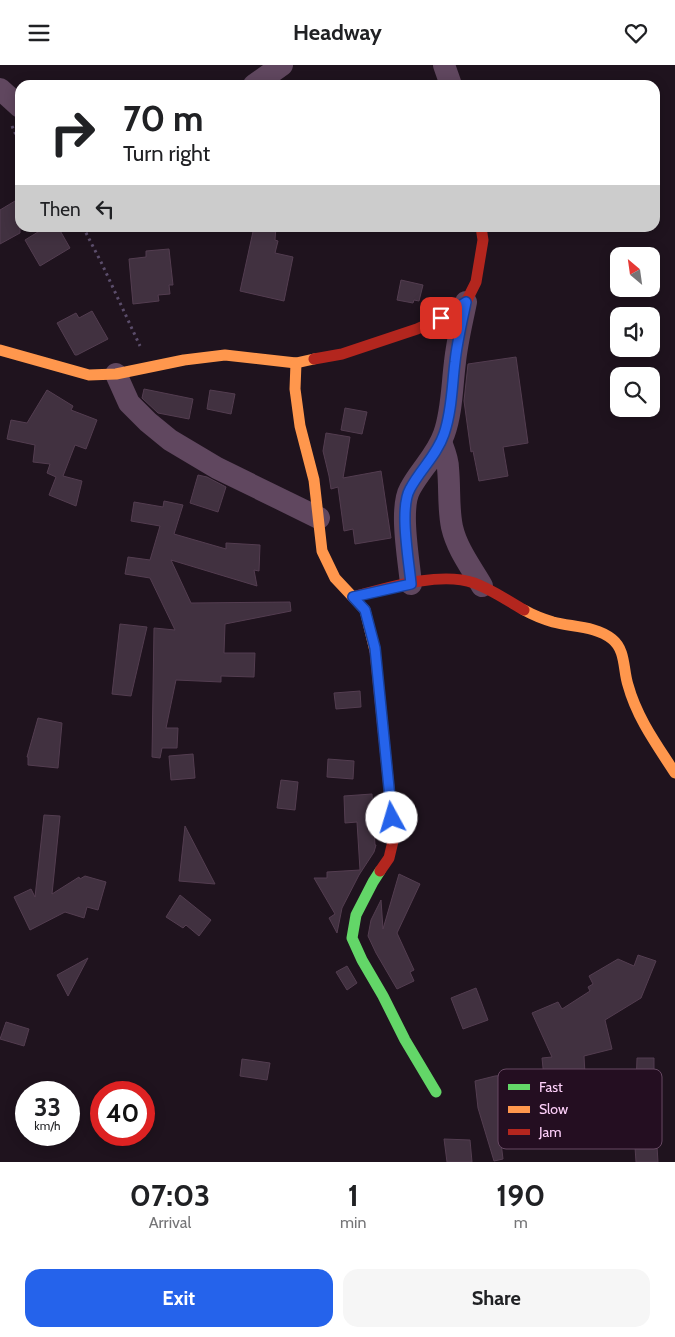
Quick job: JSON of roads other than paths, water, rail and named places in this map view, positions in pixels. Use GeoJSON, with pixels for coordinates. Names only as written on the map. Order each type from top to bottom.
{"type":"FeatureCollection","features":[{"type":"Feature","properties":{"kind":"street"},"geometry":{"type":"LineString","coordinates":[[261,80],[282,65]]}},
{"type":"Feature","properties":{"kind":"street"},"geometry":{"type":"LineString","coordinates":[[444,65],[449,80]]}},
{"type":"Feature","properties":{"kind":"street"},"geometry":{"type":"LineString","coordinates":[[0,89],[15,102]]}},
{"type":"Feature","properties":{"kind":"street"},"geometry":{"type":"LineString","coordinates":[[411,584],[405,521],[406,499],[409,490],[441,442],[447,422],[455,361],[466,302],[476,282],[483,240],[482,232]]}},
{"type":"Feature","properties":{"kind":"street"},"geometry":{"type":"LineString","coordinates":[[0,350],[89,375],[116,375],[184,360],[225,355],[296,363],[342,353],[417,329],[441,318],[466,302]]}},
{"type":"Feature","properties":{"kind":"street"},"geometry":{"type":"LineString","coordinates":[[296,363],[295,389],[300,426],[314,480],[322,551],[335,578],[365,610],[375,648],[394,837],[389,858],[373,882],[356,915],[352,938],[405,1040],[436,1092]]}},
{"type":"Feature","properties":{"kind":"street"},"geometry":{"type":"LineString","coordinates":[[116,375],[129,403],[170,440],[217,468],[319,518]]}},
{"type":"Feature","properties":{"kind":"street"},"geometry":{"type":"LineString","coordinates":[[441,442],[448,468],[448,496],[455,541],[482,586]]}},
{"type":"Feature","properties":{"kind":"street"},"geometry":{"type":"LineString","coordinates":[[353,597],[424,581],[451,579],[473,581],[522,608],[551,621],[610,636],[617,644],[623,660],[634,704],[675,773]]}}]}
